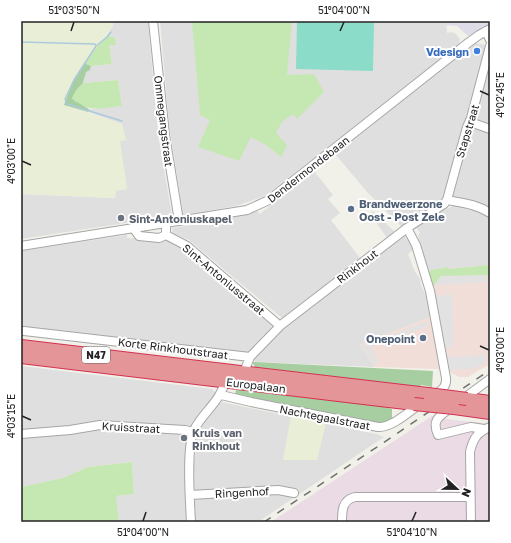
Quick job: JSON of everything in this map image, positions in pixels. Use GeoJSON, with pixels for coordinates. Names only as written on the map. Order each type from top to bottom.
{"type":"FeatureCollection","features":[{"type":"Feature","properties":{"kind":"highway","name":"Europalaan"},"geometry":{"type":"LineString","coordinates":[[21,346],[490,402]]}},
{"type":"Feature","properties":{"kind":"highway","name":"Europalaan"},"geometry":{"type":"LineString","coordinates":[[21,357],[490,413]]}},
{"type":"Feature","properties":{"kind":"street","name":"Ommegangstraat"},"geometry":{"type":"LineString","coordinates":[[153,21],[164,135],[179,220]]}},
{"type":"Feature","properties":{"kind":"street","name":"Dendermondebaan"},"geometry":{"type":"LineString","coordinates":[[21,246],[247,210],[269,200],[468,43],[488,30]]}},
{"type":"Feature","properties":{"kind":"street"},"geometry":{"type":"LineString","coordinates":[[488,30],[490,40]]}},
{"type":"Feature","properties":{"kind":"street","name":"Stapstraat"},"geometry":{"type":"LineString","coordinates":[[447,200],[467,127],[470,122],[488,63],[490,46]]}},
{"type":"Feature","properties":{"kind":"street"},"geometry":{"type":"LineString","coordinates":[[470,122],[490,128]]}},
{"type":"Feature","properties":{"kind":"street"},"geometry":{"type":"LineString","coordinates":[[447,200],[471,204],[490,213]]}},
{"type":"Feature","properties":{"kind":"street","name":"Rinkhout"},"geometry":{"type":"LineString","coordinates":[[244,372],[250,357],[280,326],[407,228],[440,208],[447,200]]}},
{"type":"Feature","properties":{"kind":"street"},"geometry":{"type":"LineString","coordinates":[[134,228],[138,236],[159,238],[166,235],[166,223]]}},
{"type":"Feature","properties":{"kind":"street","name":"Nachtegaalstraat"},"geometry":{"type":"LineString","coordinates":[[221,395],[383,427],[390,424],[444,388],[446,378],[430,291],[416,246],[407,228]]}},
{"type":"Feature","properties":{"kind":"street","name":"Sint-Antoniusstraat"},"geometry":{"type":"LineString","coordinates":[[166,235],[187,246],[280,326]]}},
{"type":"Feature","properties":{"kind":"street","name":"Korte Rinkhoutstraat"},"geometry":{"type":"LineString","coordinates":[[24,331],[250,357]]}},
{"type":"Feature","properties":{"kind":"street"},"geometry":{"type":"LineString","coordinates":[[487,428],[471,427],[438,435],[435,425],[441,415],[490,379]]}},
{"type":"Feature","properties":{"kind":"street"},"geometry":{"type":"LineString","coordinates":[[191,522],[190,452],[193,432],[221,395],[225,381]]}},
{"type":"Feature","properties":{"kind":"street","name":"Kruisstraat"},"geometry":{"type":"LineString","coordinates":[[21,434],[70,430],[100,425],[185,430],[193,432]]}},
{"type":"Feature","properties":{"kind":"street"},"geometry":{"type":"LineString","coordinates":[[470,522],[470,452],[474,437],[479,432],[487,428]]}},
{"type":"Feature","properties":{"kind":"street","name":"Ringenhof"},"geometry":{"type":"LineString","coordinates":[[190,495],[278,490],[294,492]]}},
{"type":"Feature","properties":{"kind":"street"},"geometry":{"type":"LineString","coordinates":[[342,522],[344,503],[349,498],[354,497],[470,497]]}},
{"type":"Feature","properties":{"kind":"shaded area"},"geometry":{"type":"Polygon","coordinates":[[[113,21],[148,21],[158,134],[172,216],[21,239],[21,194],[115,198],[122,124],[88,112],[89,109],[122,106],[118,80],[83,83],[86,72],[90,70],[91,66],[112,64],[109,45],[115,38],[107,35],[113,25],[113,21]]]}},
{"type":"Feature","properties":{"kind":"shaded area"},"geometry":{"type":"Polygon","coordinates":[[[160,21],[486,22],[446,22],[447,33],[452,32],[456,34],[460,39],[459,44],[265,196],[236,206],[183,215],[169,124],[160,21]]]}},
{"type":"Feature","properties":{"kind":"shaded area"},"geometry":{"type":"Polygon","coordinates":[[[446,21],[490,21],[490,24],[468,36],[457,26],[446,25],[446,21]]]}},
{"type":"Feature","properties":{"kind":"shaded area"},"geometry":{"type":"Polygon","coordinates":[[[476,43],[485,45],[483,59],[445,197],[402,227],[368,193],[335,154],[476,43]]]}},
{"type":"Feature","properties":{"kind":"shaded area"},"geometry":{"type":"Polygon","coordinates":[[[490,68],[490,125],[475,120],[474,118],[490,68]]]}},
{"type":"Feature","properties":{"kind":"shaded area"},"geometry":{"type":"Polygon","coordinates":[[[473,126],[490,132],[490,209],[455,198],[453,195],[473,126]]]}},
{"type":"Feature","properties":{"kind":"shaded area"},"geometry":{"type":"Polygon","coordinates":[[[314,171],[333,195],[328,199],[340,213],[331,220],[360,258],[282,318],[189,240],[173,233],[172,228],[223,220],[257,211],[260,214],[314,171]]]}},
{"type":"Feature","properties":{"kind":"shaded area"},"geometry":{"type":"Polygon","coordinates":[[[460,205],[475,208],[490,218],[490,274],[489,265],[428,271],[418,235],[420,233],[416,227],[446,209],[460,205]]]}},
{"type":"Feature","properties":{"kind":"shaded area"},"geometry":{"type":"Polygon","coordinates":[[[373,211],[395,232],[387,238],[370,214],[373,211]]]}},
{"type":"Feature","properties":{"kind":"shaded area"},"geometry":{"type":"Polygon","coordinates":[[[127,235],[127,238],[166,240],[182,247],[272,324],[271,330],[247,355],[21,334],[21,251],[127,235]]]}},
{"type":"Feature","properties":{"kind":"shaded area"},"geometry":{"type":"Polygon","coordinates":[[[404,235],[414,249],[408,254],[426,296],[430,317],[360,345],[375,367],[255,362],[254,359],[279,332],[404,235]]]}},
{"type":"Feature","properties":{"kind":"shaded area"},"geometry":{"type":"Polygon","coordinates":[[[489,265],[490,364],[468,377],[459,377],[450,372],[434,287],[428,271],[489,265]]]}},
{"type":"Feature","properties":{"kind":"shaded area"},"geometry":{"type":"Polygon","coordinates":[[[486,275],[487,282],[434,285],[441,276],[486,275]]]}},
{"type":"Feature","properties":{"kind":"shaded area"},"geometry":{"type":"Polygon","coordinates":[[[452,294],[453,347],[445,347],[436,296],[452,294]]]}},
{"type":"Feature","properties":{"kind":"shaded area"},"geometry":{"type":"Polygon","coordinates":[[[430,317],[440,369],[375,367],[360,345],[430,317]]]}},
{"type":"Feature","properties":{"kind":"shaded area"},"geometry":{"type":"Polygon","coordinates":[[[426,322],[428,326],[370,347],[378,362],[374,364],[362,346],[426,322]]]}},
{"type":"Feature","properties":{"kind":"shaded area"},"geometry":{"type":"Polygon","coordinates":[[[485,355],[484,363],[476,368],[449,370],[447,357],[485,355]]]}},
{"type":"Feature","properties":{"kind":"shaded area"},"geometry":{"type":"Polygon","coordinates":[[[21,366],[212,389],[216,394],[190,427],[187,439],[185,461],[187,522],[119,522],[115,496],[134,494],[132,462],[88,467],[63,478],[21,487],[21,366]]]}},
{"type":"Feature","properties":{"kind":"shaded area"},"geometry":{"type":"Polygon","coordinates":[[[221,402],[376,434],[384,437],[258,522],[195,522],[194,465],[197,439],[206,417],[209,416],[221,402]]]}},
{"type":"Feature","properties":{"kind":"shaded area"},"geometry":{"type":"Polygon","coordinates":[[[432,416],[490,424],[490,522],[271,522],[432,416]]]}},
{"type":"Feature","properties":{"kind":"green space"},"geometry":{"type":"Polygon","coordinates":[[[21,21],[113,21],[111,28],[90,55],[73,81],[64,105],[122,124],[126,140],[120,141],[127,189],[116,191],[115,198],[21,194],[21,21]]]}},
{"type":"Feature","properties":{"kind":"green space"},"geometry":{"type":"Polygon","coordinates":[[[192,21],[292,21],[287,75],[314,74],[324,92],[297,119],[293,114],[282,122],[276,133],[287,145],[281,157],[266,145],[251,137],[239,161],[198,147],[210,120],[200,115],[192,21]]]}},
{"type":"Feature","properties":{"kind":"green space"},"geometry":{"type":"Polygon","coordinates":[[[297,22],[374,23],[373,71],[296,69],[297,22]]]}},
{"type":"Feature","properties":{"kind":"green space"},"geometry":{"type":"Polygon","coordinates":[[[107,35],[115,38],[116,45],[109,45],[112,64],[91,66],[84,63],[90,55],[107,35]]]}},
{"type":"Feature","properties":{"kind":"green space"},"geometry":{"type":"Polygon","coordinates":[[[84,63],[91,66],[90,70],[86,72],[83,83],[77,89],[72,98],[89,109],[88,112],[64,105],[73,81],[84,63]]]}},
{"type":"Feature","properties":{"kind":"green space"},"geometry":{"type":"Polygon","coordinates":[[[118,80],[122,106],[89,108],[77,103],[72,98],[77,89],[83,83],[118,80]]]}},
{"type":"Feature","properties":{"kind":"green space"},"geometry":{"type":"Polygon","coordinates":[[[489,265],[490,275],[434,285],[434,287],[429,272],[431,270],[448,267],[448,269],[489,265]]]}},
{"type":"Feature","properties":{"kind":"green space"},"geometry":{"type":"Polygon","coordinates":[[[252,362],[433,371],[432,387],[421,385],[420,387],[255,367],[252,362]]]}},
{"type":"Feature","properties":{"kind":"green space"},"geometry":{"type":"Polygon","coordinates":[[[236,389],[387,407],[392,409],[392,417],[394,417],[385,423],[379,424],[235,395],[236,389]]]}},
{"type":"Feature","properties":{"kind":"green space"},"geometry":{"type":"Polygon","coordinates":[[[291,416],[326,423],[317,460],[283,460],[291,416]]]}},
{"type":"Feature","properties":{"kind":"green space"},"geometry":{"type":"Polygon","coordinates":[[[132,462],[134,494],[116,496],[119,522],[21,522],[21,487],[63,478],[88,467],[132,462]]]}},
{"type":"Feature","properties":{"kind":"waterway"},"geometry":{"type":"LineString","coordinates":[[96,46],[111,32]]}},
{"type":"Feature","properties":{"kind":"waterway"},"geometry":{"type":"LineString","coordinates":[[21,42],[95,44],[96,46],[74,80],[65,99],[67,104],[122,121]]}},
{"type":"Feature","properties":{"kind":"railway"},"geometry":{"type":"LineString","coordinates":[[264,522],[490,370]]}},
{"type":"Feature","properties":{"kind":"place","name":"Vdesign"},"geometry":{"type":"Point","coordinates":[477,51]}},
{"type":"Feature","properties":{"kind":"place","name":"Brandweerzone Oost - Post Zele"},"geometry":{"type":"Point","coordinates":[351,209]}},
{"type":"Feature","properties":{"kind":"place","name":"Sint-Antoniuskapel"},"geometry":{"type":"Point","coordinates":[121,218]}},
{"type":"Feature","properties":{"kind":"place","name":"Onepoint"},"geometry":{"type":"Point","coordinates":[423,338]}},
{"type":"Feature","properties":{"kind":"place","name":"Kruis van Rinkhout"},"geometry":{"type":"Point","coordinates":[184,438]}}]}
